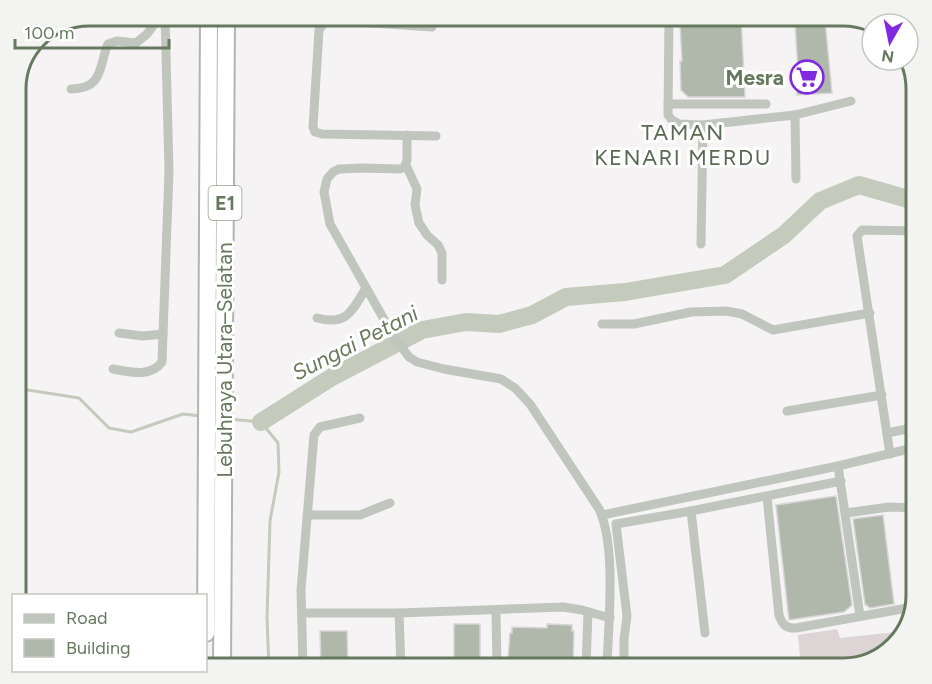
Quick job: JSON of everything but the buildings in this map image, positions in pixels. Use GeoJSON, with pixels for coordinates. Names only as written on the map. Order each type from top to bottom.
{"type":"FeatureCollection","features":[{"type":"Feature","properties":{"kind":"highway","name":"Lebuhraya Utara–Selatan"},"geometry":{"type":"LineString","coordinates":[[206,594],[209,26]]}},
{"type":"Feature","properties":{"kind":"highway","name":"Lebuhraya Utara–Selatan"},"geometry":{"type":"LineString","coordinates":[[222,658],[226,26]]}},
{"type":"Feature","properties":{"kind":"street"},"geometry":{"type":"LineString","coordinates":[[71,89],[82,89],[96,81],[108,44],[117,41],[136,43],[154,26]]}},
{"type":"Feature","properties":{"kind":"street"},"geometry":{"type":"LineString","coordinates":[[113,369],[152,372],[162,362],[169,171],[163,26]]}},
{"type":"Feature","properties":{"kind":"street"},"geometry":{"type":"LineString","coordinates":[[322,26],[313,127],[315,132],[436,136]]}},
{"type":"Feature","properties":{"kind":"street"},"geometry":{"type":"LineString","coordinates":[[669,26],[668,115],[679,124],[703,125],[795,115],[851,101]]}},
{"type":"Feature","properties":{"kind":"street"},"geometry":{"type":"LineString","coordinates":[[668,104],[766,104]]}},
{"type":"Feature","properties":{"kind":"street"},"geometry":{"type":"LineString","coordinates":[[795,115],[796,179]]}},
{"type":"Feature","properties":{"kind":"street"},"geometry":{"type":"LineString","coordinates":[[701,244],[703,125]]}},
{"type":"Feature","properties":{"kind":"street"},"geometry":{"type":"LineString","coordinates":[[407,135],[406,165],[417,189],[415,205],[418,224],[442,253],[442,280]]}},
{"type":"Feature","properties":{"kind":"street"},"geometry":{"type":"LineString","coordinates":[[406,165],[400,169],[339,169],[333,172],[325,184],[324,200],[330,224],[394,337],[409,357],[417,362],[444,369],[501,379],[515,388],[530,404],[602,515],[611,525],[627,616],[624,658]]}},
{"type":"Feature","properties":{"kind":"street"},"geometry":{"type":"LineString","coordinates":[[890,454],[857,236],[862,230],[906,231]]}},
{"type":"Feature","properties":{"kind":"street"},"geometry":{"type":"LineString","coordinates":[[317,318],[334,322],[347,316],[366,288]]}},
{"type":"Feature","properties":{"kind":"street"},"geometry":{"type":"LineString","coordinates":[[602,324],[634,324],[691,312],[726,311],[742,314],[773,330],[870,313]]}},
{"type":"Feature","properties":{"kind":"street"},"geometry":{"type":"LineString","coordinates":[[119,333],[143,336],[163,334]]}},
{"type":"Feature","properties":{"kind":"street"},"geometry":{"type":"LineString","coordinates":[[787,411],[882,395]]}},
{"type":"Feature","properties":{"kind":"street"},"geometry":{"type":"LineString","coordinates":[[303,658],[301,590],[312,446],[316,430],[327,424],[360,418]]}},
{"type":"Feature","properties":{"kind":"street"},"geometry":{"type":"LineString","coordinates":[[887,433],[906,429]]}},
{"type":"Feature","properties":{"kind":"street"},"geometry":{"type":"LineString","coordinates":[[602,515],[906,450]]}},
{"type":"Feature","properties":{"kind":"street"},"geometry":{"type":"LineString","coordinates":[[838,466],[860,616]]}},
{"type":"Feature","properties":{"kind":"street"},"geometry":{"type":"LineString","coordinates":[[611,525],[767,497],[841,481]]}},
{"type":"Feature","properties":{"kind":"street"},"geometry":{"type":"LineString","coordinates":[[767,497],[781,622],[791,628],[905,608]]}},
{"type":"Feature","properties":{"kind":"street"},"geometry":{"type":"LineString","coordinates":[[307,515],[360,515],[390,503]]}},
{"type":"Feature","properties":{"kind":"street"},"geometry":{"type":"LineString","coordinates":[[846,513],[889,507],[906,508]]}},
{"type":"Feature","properties":{"kind":"street"},"geometry":{"type":"LineString","coordinates":[[691,511],[705,633]]}},
{"type":"Feature","properties":{"kind":"street"},"geometry":{"type":"LineString","coordinates":[[608,658],[611,525]]}},
{"type":"Feature","properties":{"kind":"street"},"geometry":{"type":"LineString","coordinates":[[302,613],[399,613],[563,607],[610,618]]}},
{"type":"Feature","properties":{"kind":"street"},"geometry":{"type":"LineString","coordinates":[[496,610],[497,658]]}},
{"type":"Feature","properties":{"kind":"street"},"geometry":{"type":"LineString","coordinates":[[586,658],[588,612]]}},
{"type":"Feature","properties":{"kind":"street"},"geometry":{"type":"LineString","coordinates":[[399,613],[401,658]]}},
{"type":"Feature","properties":{"kind":"shaded area"},"geometry":{"type":"Polygon","coordinates":[[[837,629],[840,638],[894,632],[888,640],[871,652],[843,658],[800,658],[798,635],[837,629]]]}},
{"type":"Feature","properties":{"kind":"waterway","name":"Sungai Petani"},"geometry":{"type":"LineString","coordinates":[[261,422],[332,377],[422,330],[466,322],[499,324],[532,315],[566,297],[625,292],[725,275],[784,235],[820,201],[859,185],[906,198]]}},
{"type":"Feature","properties":{"kind":"waterway","name":"Sungai Petani"},"geometry":{"type":"LineString","coordinates":[[26,390],[79,398],[109,428],[131,432],[183,414],[201,416]]}},
{"type":"Feature","properties":{"kind":"waterway"},"geometry":{"type":"LineString","coordinates":[[228,419],[261,422],[278,443],[279,472],[270,521],[267,617],[269,658]]}},
{"type":"Feature","properties":{"kind":"place","name":"Mesra"},"geometry":{"type":"Point","coordinates":[807,77]}},
{"type":"Feature","properties":{"kind":"district","name":"TAMAN KENARI MERDU"},"geometry":{"type":"Point","coordinates":[683,144]}}]}
